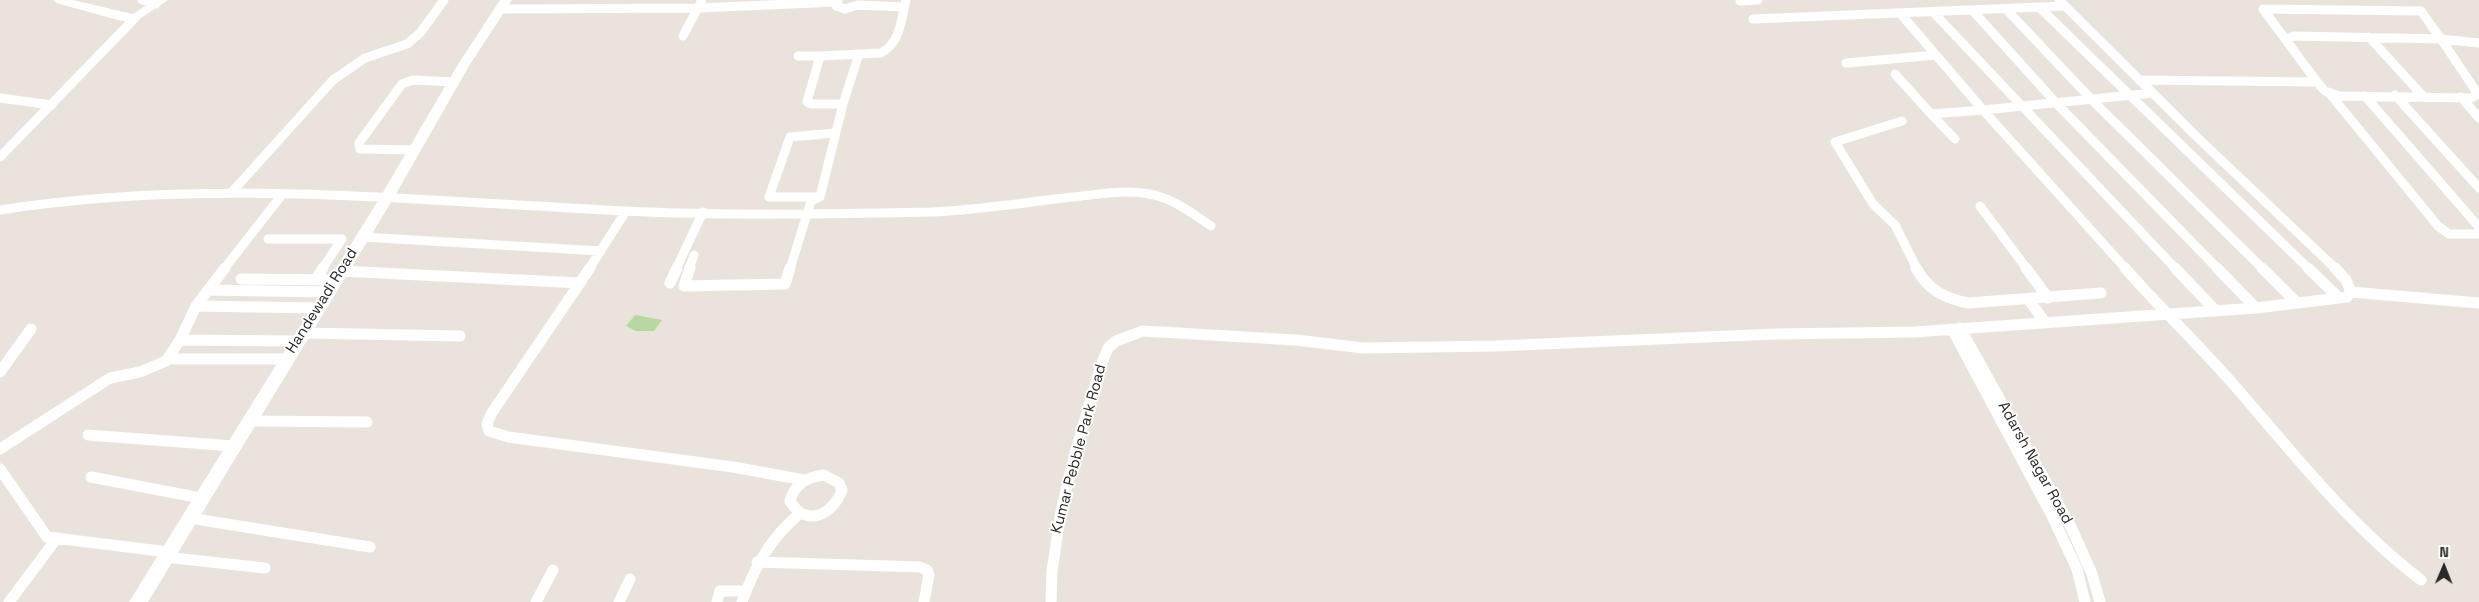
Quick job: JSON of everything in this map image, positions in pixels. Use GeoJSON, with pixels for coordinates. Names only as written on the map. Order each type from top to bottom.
{"type":"FeatureCollection","features":[{"type":"Feature","properties":{"kind":"main road"},"geometry":{"type":"LineString","coordinates":[[60,0],[122,17],[135,18],[159,2]]}},
{"type":"Feature","properties":{"kind":"main road","name":"Handewadi Road"},"geometry":{"type":"LineString","coordinates":[[138,602],[232,446],[386,199],[454,82],[503,4]]}},
{"type":"Feature","properties":{"kind":"street"},"geometry":{"type":"LineString","coordinates":[[142,0],[159,2]]}},
{"type":"Feature","properties":{"kind":"street"},"geometry":{"type":"LineString","coordinates":[[231,193],[333,80],[365,58],[407,44],[420,33],[444,0]]}},
{"type":"Feature","properties":{"kind":"street"},"geometry":{"type":"LineString","coordinates":[[650,8],[654,0]]}},
{"type":"Feature","properties":{"kind":"street"},"geometry":{"type":"LineString","coordinates":[[1740,1],[1758,0]]}},
{"type":"Feature","properties":{"kind":"street"},"geometry":{"type":"LineString","coordinates":[[503,4],[650,8],[700,4],[837,1],[838,8],[845,9],[859,2],[905,4],[893,46],[881,53],[798,56]]}},
{"type":"Feature","properties":{"kind":"street"},"geometry":{"type":"LineString","coordinates":[[1753,19],[2006,10],[2040,8],[2062,3],[2152,93],[2326,259],[2346,280],[2351,292],[2479,303]]}},
{"type":"Feature","properties":{"kind":"street"},"geometry":{"type":"LineString","coordinates":[[682,36],[700,4]]}},
{"type":"Feature","properties":{"kind":"street"},"geometry":{"type":"LineString","coordinates":[[2040,8],[2339,298]]}},
{"type":"Feature","properties":{"kind":"street"},"geometry":{"type":"LineString","coordinates":[[2330,94],[2461,97],[2474,97],[2478,95],[2421,10],[2263,9],[2288,39],[2317,82],[2330,94],[2438,226],[2449,234],[2479,234]]}},
{"type":"Feature","properties":{"kind":"street"},"geometry":{"type":"LineString","coordinates":[[2006,10],[2092,100],[2297,303]]}},
{"type":"Feature","properties":{"kind":"street"},"geometry":{"type":"LineString","coordinates":[[1973,11],[2057,104],[2256,308]]}},
{"type":"Feature","properties":{"kind":"street"},"geometry":{"type":"LineString","coordinates":[[1900,13],[1983,110],[2166,314],[2231,381],[2353,521],[2388,555],[2421,580]]}},
{"type":"Feature","properties":{"kind":"street"},"geometry":{"type":"LineString","coordinates":[[1934,13],[2215,310]]}},
{"type":"Feature","properties":{"kind":"street"},"geometry":{"type":"LineString","coordinates":[[0,157],[135,18]]}},
{"type":"Feature","properties":{"kind":"street"},"geometry":{"type":"LineString","coordinates":[[2288,39],[2294,36],[2370,37],[2441,39],[2479,44]]}},
{"type":"Feature","properties":{"kind":"street"},"geometry":{"type":"LineString","coordinates":[[2370,37],[2423,96]]}},
{"type":"Feature","properties":{"kind":"street"},"geometry":{"type":"LineString","coordinates":[[820,197],[835,133],[859,54]]}},
{"type":"Feature","properties":{"kind":"street"},"geometry":{"type":"LineString","coordinates":[[1846,63],[1936,55]]}},
{"type":"Feature","properties":{"kind":"street"},"geometry":{"type":"LineString","coordinates":[[820,56],[806,102],[810,104],[843,104]]}},
{"type":"Feature","properties":{"kind":"street"},"geometry":{"type":"LineString","coordinates":[[1895,74],[1955,139]]}},
{"type":"Feature","properties":{"kind":"street"},"geometry":{"type":"LineString","coordinates":[[414,150],[360,149],[359,143],[402,84],[413,80],[454,82]]}},
{"type":"Feature","properties":{"kind":"street"},"geometry":{"type":"LineString","coordinates":[[2139,80],[2317,82]]}},
{"type":"Feature","properties":{"kind":"street"},"geometry":{"type":"LineString","coordinates":[[1931,114],[2057,104],[2152,93]]}},
{"type":"Feature","properties":{"kind":"street"},"geometry":{"type":"LineString","coordinates":[[2365,96],[2479,226]]}},
{"type":"Feature","properties":{"kind":"street"},"geometry":{"type":"LineString","coordinates":[[2395,96],[2479,188]]}},
{"type":"Feature","properties":{"kind":"street"},"geometry":{"type":"LineString","coordinates":[[2461,97],[2479,118]]}},
{"type":"Feature","properties":{"kind":"street"},"geometry":{"type":"LineString","coordinates":[[0,98],[52,105]]}},
{"type":"Feature","properties":{"kind":"street"},"geometry":{"type":"LineString","coordinates":[[1902,121],[1835,142],[1874,206],[1894,224],[1913,265],[1929,286],[1940,296],[1952,301],[1968,304],[2101,293]]}},
{"type":"Feature","properties":{"kind":"street"},"geometry":{"type":"LineString","coordinates":[[820,197],[769,197],[790,137],[835,133]]}},
{"type":"Feature","properties":{"kind":"street"},"geometry":{"type":"LineString","coordinates":[[0,210],[57,201],[126,195],[231,193],[626,211],[807,213],[950,211],[1128,191],[1162,197],[1181,206],[1211,226]]}},
{"type":"Feature","properties":{"kind":"street"},"geometry":{"type":"LineString","coordinates":[[167,359],[180,340],[196,306],[281,196]]}},
{"type":"Feature","properties":{"kind":"street"},"geometry":{"type":"LineString","coordinates":[[694,255],[684,286],[785,284],[811,201],[820,197]]}},
{"type":"Feature","properties":{"kind":"street"},"geometry":{"type":"LineString","coordinates":[[1980,206],[2048,298]]}},
{"type":"Feature","properties":{"kind":"street"},"geometry":{"type":"LineString","coordinates":[[626,211],[580,284],[492,414],[487,424],[489,431],[498,435],[733,467],[804,480]]}},
{"type":"Feature","properties":{"kind":"street"},"geometry":{"type":"LineString","coordinates":[[670,283],[703,212]]}},
{"type":"Feature","properties":{"kind":"street"},"geometry":{"type":"LineString","coordinates":[[268,238],[342,239],[315,280]]}},
{"type":"Feature","properties":{"kind":"street"},"geometry":{"type":"LineString","coordinates":[[362,238],[600,251]]}},
{"type":"Feature","properties":{"kind":"street"},"geometry":{"type":"LineString","coordinates":[[327,260],[337,276]]}},
{"type":"Feature","properties":{"kind":"street"},"geometry":{"type":"LineString","coordinates":[[208,290],[337,276],[580,284]]}},
{"type":"Feature","properties":{"kind":"street"},"geometry":{"type":"LineString","coordinates":[[241,279],[315,280],[337,276]]}},
{"type":"Feature","properties":{"kind":"street","name":"Kumar Pebble Park Road"},"geometry":{"type":"LineString","coordinates":[[1051,602],[1059,510],[1101,364],[1108,348],[1116,341],[1143,331],[1296,340],[1363,348],[1914,332],[2044,321],[2256,308],[2347,297],[2351,292]]}},
{"type":"Feature","properties":{"kind":"street"},"geometry":{"type":"LineString","coordinates":[[2029,300],[2044,321]]}},
{"type":"Feature","properties":{"kind":"street"},"geometry":{"type":"LineString","coordinates":[[196,306],[317,308]]}},
{"type":"Feature","properties":{"kind":"street","name":"Adarsh Nagar Road"},"geometry":{"type":"LineString","coordinates":[[1956,328],[2077,569],[2085,602]]}},
{"type":"Feature","properties":{"kind":"street","name":"Adarsh Nagar Road"},"geometry":{"type":"LineString","coordinates":[[1956,328],[2071,528],[2092,574],[2100,602]]}},
{"type":"Feature","properties":{"kind":"street"},"geometry":{"type":"LineString","coordinates":[[0,372],[31,329]]}},
{"type":"Feature","properties":{"kind":"street"},"geometry":{"type":"LineString","coordinates":[[180,340],[460,336]]}},
{"type":"Feature","properties":{"kind":"street"},"geometry":{"type":"LineString","coordinates":[[0,449],[110,378],[140,372],[167,359],[286,359]]}},
{"type":"Feature","properties":{"kind":"street"},"geometry":{"type":"LineString","coordinates":[[248,421],[368,422]]}},
{"type":"Feature","properties":{"kind":"street"},"geometry":{"type":"LineString","coordinates":[[88,434],[232,446]]}},
{"type":"Feature","properties":{"kind":"street"},"geometry":{"type":"LineString","coordinates":[[0,469],[46,537],[265,568]]}},
{"type":"Feature","properties":{"kind":"street"},"geometry":{"type":"LineString","coordinates":[[824,475],[839,482],[842,490],[836,506],[818,516],[799,514],[792,509],[790,501],[796,486],[804,480],[824,475]]}},
{"type":"Feature","properties":{"kind":"street"},"geometry":{"type":"LineString","coordinates":[[91,477],[201,498]]}},
{"type":"Feature","properties":{"kind":"street"},"geometry":{"type":"LineString","coordinates":[[716,602],[720,591],[744,596],[757,562],[773,536],[799,514]]}},
{"type":"Feature","properties":{"kind":"street"},"geometry":{"type":"LineString","coordinates":[[189,518],[370,547]]}},
{"type":"Feature","properties":{"kind":"street"},"geometry":{"type":"LineString","coordinates":[[9,602],[57,538]]}},
{"type":"Feature","properties":{"kind":"street"},"geometry":{"type":"LineString","coordinates":[[757,562],[920,567],[927,570],[929,575],[924,602]]}},
{"type":"Feature","properties":{"kind":"street"},"geometry":{"type":"LineString","coordinates":[[536,602],[552,570]]}},
{"type":"Feature","properties":{"kind":"street"},"geometry":{"type":"LineString","coordinates":[[619,602],[630,579]]}},
{"type":"Feature","properties":{"kind":"green space"},"geometry":{"type":"Polygon","coordinates":[[[635,315],[662,320],[654,331],[636,331],[626,326],[635,315]]]}}]}
